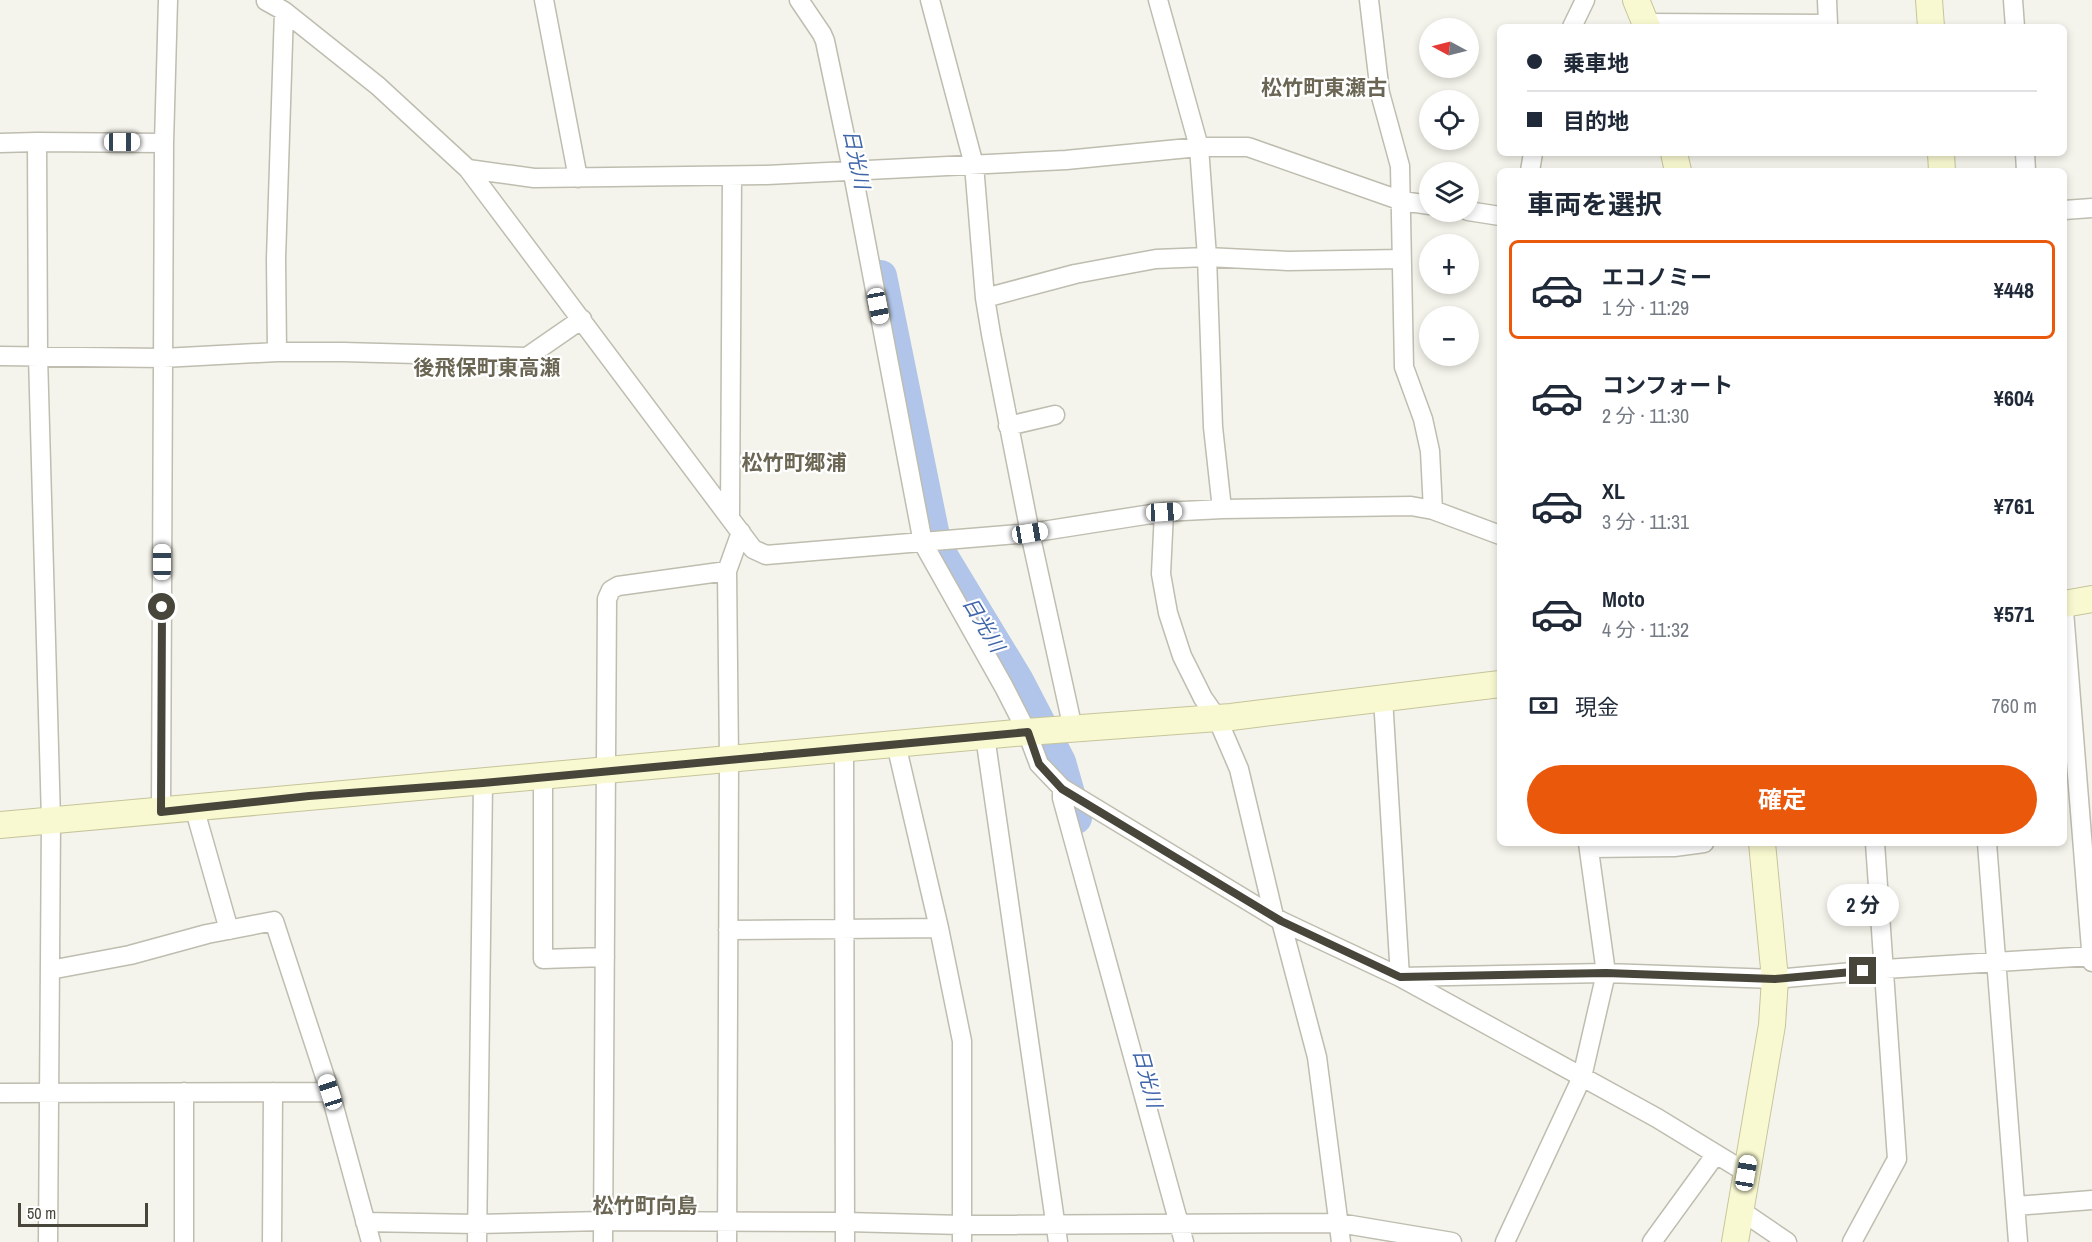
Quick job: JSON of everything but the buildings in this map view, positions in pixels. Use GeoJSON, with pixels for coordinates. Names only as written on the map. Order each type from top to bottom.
{"type":"FeatureCollection","features":[{"type":"Feature","properties":{"kind":"street"},"geometry":{"type":"LineString","coordinates":[[161,812],[164,142],[168,0]]}},
{"type":"Feature","properties":{"kind":"street"},"geometry":{"type":"LineString","coordinates":[[266,0],[284,11],[378,86],[468,169],[753,549],[766,555],[1030,533],[1164,512],[1222,509],[1411,506],[1433,510],[1497,534]]}},
{"type":"Feature","properties":{"kind":"street"},"geometry":{"type":"LineString","coordinates":[[544,0],[578,178]]}},
{"type":"Feature","properties":{"kind":"street"},"geometry":{"type":"LineString","coordinates":[[930,0],[974,165],[985,298],[1008,426],[1073,729]]}},
{"type":"Feature","properties":{"kind":"street"},"geometry":{"type":"LineString","coordinates":[[1158,0],[1199,147],[1207,257],[1213,427],[1222,509]]}},
{"type":"Feature","properties":{"kind":"street"},"geometry":{"type":"LineString","coordinates":[[1369,0],[1380,93],[1400,166],[1404,367],[1423,419],[1430,451],[1433,510]]}},
{"type":"Feature","properties":{"kind":"street"},"geometry":{"type":"LineString","coordinates":[[1573,24],[1585,0]]}},
{"type":"Feature","properties":{"kind":"street"},"geometry":{"type":"LineString","coordinates":[[1827,0],[1828,24]]}},
{"type":"Feature","properties":{"kind":"street"},"geometry":{"type":"LineString","coordinates":[[1929,0],[1931,24]]}},
{"type":"Feature","properties":{"kind":"street"},"geometry":{"type":"LineString","coordinates":[[2013,0],[2015,24]]}},
{"type":"Feature","properties":{"kind":"street"},"geometry":{"type":"LineString","coordinates":[[806,3],[825,41],[857,171],[931,542],[1037,732],[1039,764],[1066,791],[1278,919],[1400,977],[1657,1118],[1746,1173]]}},
{"type":"Feature","properties":{"kind":"street"},"geometry":{"type":"LineString","coordinates":[[277,352],[276,259],[284,11]]}},
{"type":"Feature","properties":{"kind":"street"},"geometry":{"type":"LineString","coordinates":[[1643,17],[1805,24]]}},
{"type":"Feature","properties":{"kind":"street"},"geometry":{"type":"LineString","coordinates":[[37,142],[38,356],[51,820],[48,1242]]}},
{"type":"Feature","properties":{"kind":"street"},"geometry":{"type":"LineString","coordinates":[[0,143],[164,142]]}},
{"type":"Feature","properties":{"kind":"street"},"geometry":{"type":"LineString","coordinates":[[468,169],[534,178],[732,176],[1066,160],[1199,147],[1248,147],[1402,201],[1419,203]]}},
{"type":"Feature","properties":{"kind":"street"},"geometry":{"type":"LineString","coordinates":[[730,516],[732,176]]}},
{"type":"Feature","properties":{"kind":"street"},"geometry":{"type":"LineString","coordinates":[[2067,210],[2092,208]]}},
{"type":"Feature","properties":{"kind":"street"},"geometry":{"type":"LineString","coordinates":[[1479,213],[1497,216]]}},
{"type":"Feature","properties":{"kind":"street"},"geometry":{"type":"LineString","coordinates":[[985,298],[1075,274],[1156,259],[1207,257],[1288,261],[1401,259]]}},
{"type":"Feature","properties":{"kind":"street"},"geometry":{"type":"LineString","coordinates":[[0,356],[163,358],[277,352],[343,352],[527,357],[582,319]]}},
{"type":"Feature","properties":{"kind":"street"},"geometry":{"type":"LineString","coordinates":[[1008,426],[1055,415]]}},
{"type":"Feature","properties":{"kind":"street"},"geometry":{"type":"LineString","coordinates":[[1164,512],[1161,574],[1168,613],[1182,656],[1203,698],[1217,718],[1239,769],[1317,1057],[1341,1242]]}},
{"type":"Feature","properties":{"kind":"street"},"geometry":{"type":"LineString","coordinates":[[727,1242],[729,760],[727,571],[741,532]]}},
{"type":"Feature","properties":{"kind":"street"},"geometry":{"type":"LineString","coordinates":[[603,1242],[607,599],[611,590],[618,586],[727,571]]}},
{"type":"Feature","properties":{"kind":"street"},"geometry":{"type":"LineString","coordinates":[[2067,603],[2092,599]]}},
{"type":"Feature","properties":{"kind":"street"},"geometry":{"type":"LineString","coordinates":[[2067,648],[2092,962]]}},
{"type":"Feature","properties":{"kind":"street"},"geometry":{"type":"LineString","coordinates":[[0,825],[986,736],[1217,718],[1497,684]]}},
{"type":"Feature","properties":{"kind":"street"},"geometry":{"type":"LineString","coordinates":[[1383,698],[1400,977]]}},
{"type":"Feature","properties":{"kind":"street"},"geometry":{"type":"LineString","coordinates":[[986,736],[1057,1233]]}},
{"type":"Feature","properties":{"kind":"street"},"geometry":{"type":"LineString","coordinates":[[896,744],[939,928],[962,1041],[962,1234]]}},
{"type":"Feature","properties":{"kind":"street"},"geometry":{"type":"LineString","coordinates":[[844,749],[845,1242]]}},
{"type":"Feature","properties":{"kind":"street"},"geometry":{"type":"LineString","coordinates":[[543,777],[543,959],[605,957]]}},
{"type":"Feature","properties":{"kind":"street"},"geometry":{"type":"LineString","coordinates":[[477,1233],[483,783]]}},
{"type":"Feature","properties":{"kind":"street"},"geometry":{"type":"LineString","coordinates":[[1066,791],[1062,798],[1085,888],[1185,1223],[1184,1242]]}},
{"type":"Feature","properties":{"kind":"street"},"geometry":{"type":"LineString","coordinates":[[194,807],[230,930]]}},
{"type":"Feature","properties":{"kind":"street"},"geometry":{"type":"LineString","coordinates":[[1505,1242],[1582,1077],[1606,973],[1589,846],[1674,846]]}},
{"type":"Feature","properties":{"kind":"street"},"geometry":{"type":"LineString","coordinates":[[1735,1242],[1772,1025],[1775,979],[1762,846]]}},
{"type":"Feature","properties":{"kind":"street"},"geometry":{"type":"LineString","coordinates":[[1852,1242],[1897,1159],[1875,846]]}},
{"type":"Feature","properties":{"kind":"street"},"geometry":{"type":"LineString","coordinates":[[1987,846],[2018,1242]]}},
{"type":"Feature","properties":{"kind":"street"},"geometry":{"type":"LineString","coordinates":[[50,970],[130,955],[207,934],[274,921],[330,1092],[371,1242]]}},
{"type":"Feature","properties":{"kind":"street"},"geometry":{"type":"LineString","coordinates":[[728,930],[939,928]]}},
{"type":"Feature","properties":{"kind":"street"},"geometry":{"type":"LineString","coordinates":[[1400,977],[1606,973],[1775,979],[1885,969],[2092,956]]}},
{"type":"Feature","properties":{"kind":"street"},"geometry":{"type":"LineString","coordinates":[[184,1092],[184,1242]]}},
{"type":"Feature","properties":{"kind":"street"},"geometry":{"type":"LineString","coordinates":[[272,1242],[273,1092]]}},
{"type":"Feature","properties":{"kind":"street"},"geometry":{"type":"LineString","coordinates":[[0,1093],[330,1092]]}},
{"type":"Feature","properties":{"kind":"street"},"geometry":{"type":"LineString","coordinates":[[1652,1242],[1716,1154]]}},
{"type":"Feature","properties":{"kind":"street"},"geometry":{"type":"LineString","coordinates":[[2016,1206],[2092,1200]]}},
{"type":"Feature","properties":{"kind":"street"},"geometry":{"type":"LineString","coordinates":[[1740,1210],[1787,1242]]}},
{"type":"Feature","properties":{"kind":"street"},"geometry":{"type":"LineString","coordinates":[[365,1222],[477,1233],[603,1221],[846,1222],[962,1234],[1057,1233],[1185,1223],[1339,1223],[1452,1242]]}},
{"type":"Feature","properties":{"kind":"waterway","name":"日光川"},"geometry":{"type":"LineString","coordinates":[[881,276],[938,549],[1018,681],[1060,762],[1076,818]]}},
{"type":"Feature","properties":{"kind":"district","name":"松竹町東瀬古"},"geometry":{"type":"Point","coordinates":[1324,87]}},
{"type":"Feature","properties":{"kind":"district","name":"後飛保町東高瀬"},"geometry":{"type":"Point","coordinates":[487,367]}},
{"type":"Feature","properties":{"kind":"district","name":"松竹町郷浦"},"geometry":{"type":"Point","coordinates":[794,462]}},
{"type":"Feature","properties":{"kind":"district","name":"松竹町向島"},"geometry":{"type":"Point","coordinates":[645,1205]}},
{"type":"Feature","properties":{"kind":"route"},"geometry":{"type":"LineString","coordinates":[[162,607],[161,812],[309,796],[483,783],[1028,732],[1039,764],[1062,789],[1281,921],[1400,977],[1606,973],[1775,979],[1863,971]]}}]}
